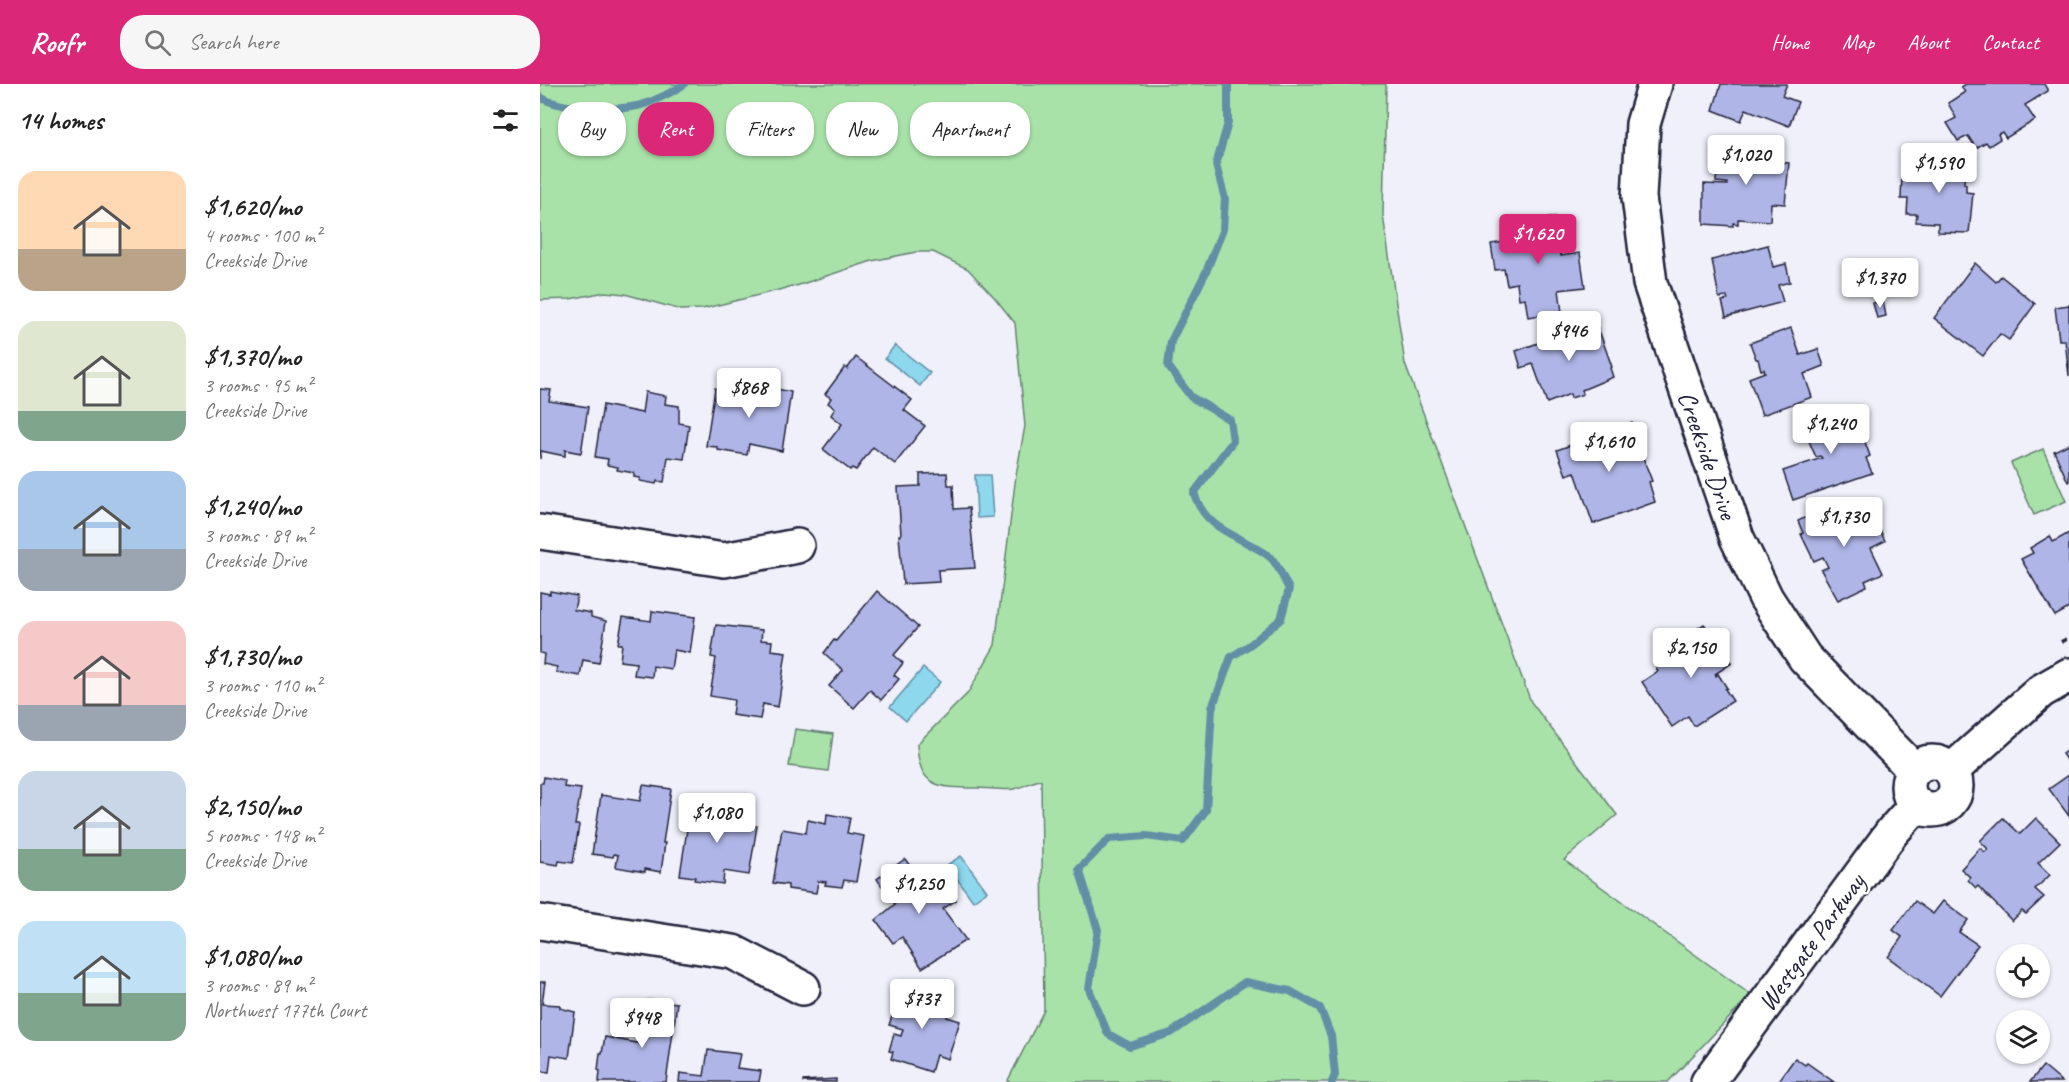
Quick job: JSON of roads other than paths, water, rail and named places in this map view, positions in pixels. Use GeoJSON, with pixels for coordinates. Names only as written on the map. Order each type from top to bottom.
{"type":"FeatureCollection","features":[{"type":"Feature","properties":{"kind":"street","name":"Creekside Drive"},"geometry":{"type":"LineString","coordinates":[[1655,84],[1643,124],[1639,197],[1650,283],[1737,537],[1767,598],[1805,658],[1914,770]]}},
{"type":"Feature","properties":{"kind":"street"},"geometry":{"type":"LineString","coordinates":[[540,532],[724,560],[797,546]]}},
{"type":"Feature","properties":{"kind":"street"},"geometry":{"type":"LineString","coordinates":[[1951,771],[2041,691],[2069,675]]}},
{"type":"Feature","properties":{"kind":"street"},"geometry":{"type":"LineString","coordinates":[[1933,762],[1940,763],[1951,771],[1955,778],[1955,793],[1946,805],[1931,810],[1917,804],[1912,799],[1908,784],[1914,770],[1919,766],[1933,762]]}},
{"type":"Feature","properties":{"kind":"street","name":"Westgate Parkway"},"geometry":{"type":"LineString","coordinates":[[1708,1082],[1892,832],[1917,804]]}},
{"type":"Feature","properties":{"kind":"street"},"geometry":{"type":"LineString","coordinates":[[540,922],[733,952],[803,988]]}},
{"type":"Feature","properties":{"kind":"water"},"geometry":{"type":"Polygon","coordinates":[[[895,345],[930,373],[920,386],[885,358],[895,345]]]}},
{"type":"Feature","properties":{"kind":"water"},"geometry":{"type":"Polygon","coordinates":[[[975,475],[990,475],[993,517],[977,518],[975,475]]]}},
{"type":"Feature","properties":{"kind":"water"},"geometry":{"type":"Polygon","coordinates":[[[923,668],[940,682],[906,721],[890,707],[923,668]]]}},
{"type":"Feature","properties":{"kind":"water"},"geometry":{"type":"Polygon","coordinates":[[[961,856],[987,891],[973,901],[947,865],[961,856]]]}},
{"type":"Feature","properties":{"kind":"waterway"},"geometry":{"type":"LineString","coordinates":[[540,97],[574,107],[627,108],[655,100],[684,84]]}},
{"type":"Feature","properties":{"kind":"waterway"},"geometry":{"type":"LineString","coordinates":[[1228,84],[1228,123],[1216,165],[1225,199],[1223,229],[1206,272],[1171,341],[1168,366],[1191,397],[1230,420],[1233,441],[1194,493],[1200,506],[1216,525],[1270,557],[1289,589],[1281,619],[1231,657],[1212,708],[1206,810],[1183,841],[1146,836],[1109,839],[1079,869],[1098,930],[1089,989],[1108,1034],[1130,1046],[1171,1033],[1245,982],[1290,991],[1320,1008],[1331,1036],[1335,1075],[1332,1082]]}}]}
